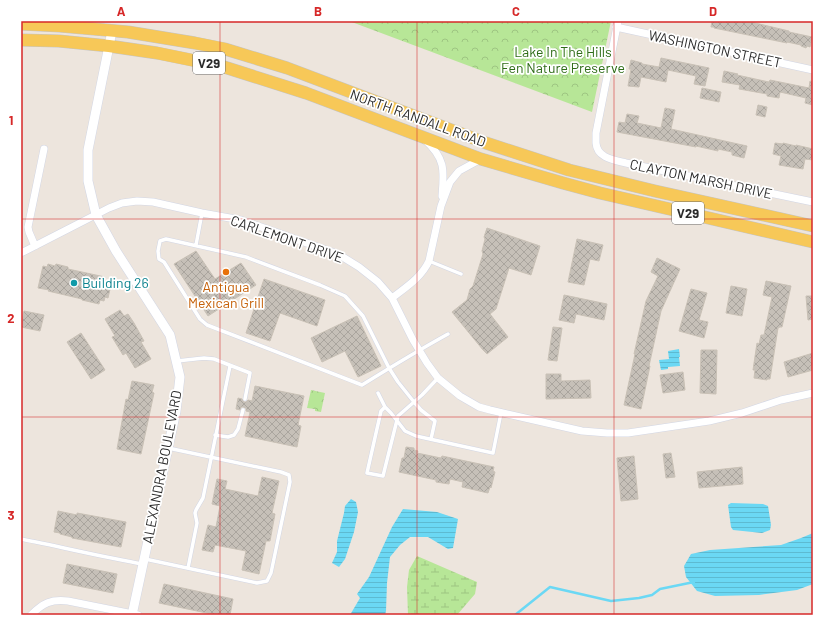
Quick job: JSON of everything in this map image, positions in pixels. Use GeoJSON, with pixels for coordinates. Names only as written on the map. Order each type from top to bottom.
{"type":"FeatureCollection","features":[{"type":"Feature","properties":{"kind":"main road","name":"NORTH RANDALL ROAD"},"geometry":{"type":"LineString","coordinates":[[21,24],[128,32],[225,49],[287,68],[486,143],[569,170],[655,191],[813,226]]}},
{"type":"Feature","properties":{"kind":"main road","name":"NORTH RANDALL ROAD"},"geometry":{"type":"LineString","coordinates":[[21,40],[59,41],[109,46],[157,53],[221,66],[306,94],[481,159],[600,193],[813,242]]}},
{"type":"Feature","properties":{"kind":"street","name":"WASHINGTON STREET"},"geometry":{"type":"LineString","coordinates":[[617,24],[813,70]]}},
{"type":"Feature","properties":{"kind":"street","name":"CLAYTON MARSH DRIVE"},"geometry":{"type":"LineString","coordinates":[[617,24],[596,133],[596,144],[600,153],[606,158],[626,163],[813,202]]}},
{"type":"Feature","properties":{"kind":"street","name":"ALEXANDRA BOULEVARD"},"geometry":{"type":"LineString","coordinates":[[112,31],[88,150],[88,182],[96,215],[116,251],[170,335],[180,377],[176,411],[143,562],[134,615]]}},
{"type":"Feature","properties":{"kind":"street"},"geometry":{"type":"LineString","coordinates":[[392,298],[414,281],[426,268],[429,261],[441,206],[444,172],[442,164],[430,144],[422,138]]}},
{"type":"Feature","properties":{"kind":"street"},"geometry":{"type":"LineString","coordinates":[[35,246],[28,227],[44,149]]}},
{"type":"Feature","properties":{"kind":"street"},"geometry":{"type":"LineString","coordinates":[[441,206],[450,182],[457,173],[481,159]]}},
{"type":"Feature","properties":{"kind":"street","name":"CARLEMONT DRIVE"},"geometry":{"type":"LineString","coordinates":[[21,254],[109,208],[122,203],[137,200],[241,220],[338,254],[359,266],[378,282],[392,298],[413,340],[438,378],[460,396],[479,407],[582,430],[608,433],[628,433],[709,421],[742,413],[781,400],[813,393]]}},
{"type":"Feature","properties":{"kind":"street"},"geometry":{"type":"LineString","coordinates":[[31,615],[39,607],[49,602],[60,600],[68,600],[134,615]]}},
{"type":"Feature","properties":{"kind":"lane"},"geometry":{"type":"LineString","coordinates":[[196,245],[202,213]]}},
{"type":"Feature","properties":{"kind":"lane"},"geometry":{"type":"LineString","coordinates":[[431,439],[435,421],[421,410],[398,382],[390,368],[363,316],[345,296],[248,258],[166,239],[160,241],[158,251],[159,259],[164,262],[200,319],[207,325],[362,385],[390,368],[419,350],[448,334]]}},
{"type":"Feature","properties":{"kind":"lane"},"geometry":{"type":"LineString","coordinates":[[429,261],[462,274]]}},
{"type":"Feature","properties":{"kind":"lane"},"geometry":{"type":"LineString","coordinates":[[176,361],[204,358],[214,359],[250,373],[245,399]]}},
{"type":"Feature","properties":{"kind":"lane"},"geometry":{"type":"LineString","coordinates":[[188,568],[197,523],[195,513],[203,498],[230,366]]}},
{"type":"Feature","properties":{"kind":"lane"},"geometry":{"type":"LineString","coordinates":[[385,407],[381,411],[367,472],[383,476],[398,416],[438,378]]}},
{"type":"Feature","properties":{"kind":"lane"},"geometry":{"type":"LineString","coordinates":[[378,393],[385,407],[405,430],[416,436],[493,453],[502,413]]}},
{"type":"Feature","properties":{"kind":"lane"},"geometry":{"type":"LineString","coordinates":[[215,435],[228,437],[234,436],[238,429],[243,410]]}},
{"type":"Feature","properties":{"kind":"lane"},"geometry":{"type":"LineString","coordinates":[[21,539],[90,554],[188,568],[257,583],[267,581],[271,573],[290,482],[289,475],[168,448]]}},
{"type":"Feature","properties":{"kind":"green space","name":"Lake In The Hills Fen Nature Preserve"},"geometry":{"type":"Polygon","coordinates":[[[349,21],[611,21],[592,112],[349,21]]]}},
{"type":"Feature","properties":{"kind":"green space"},"geometry":{"type":"Polygon","coordinates":[[[311,390],[325,393],[321,412],[315,411],[315,409],[307,408],[311,390]]]}},
{"type":"Feature","properties":{"kind":"green space"},"geometry":{"type":"Polygon","coordinates":[[[417,556],[477,582],[475,594],[457,615],[408,615],[407,587],[409,570],[417,556]]]}},
{"type":"Feature","properties":{"kind":"water"},"geometry":{"type":"Polygon","coordinates":[[[679,349],[680,366],[668,367],[668,369],[661,370],[659,360],[669,359],[668,351],[679,349]]]}},
{"type":"Feature","properties":{"kind":"water"},"geometry":{"type":"Polygon","coordinates":[[[351,499],[356,502],[358,512],[354,532],[345,559],[339,567],[332,563],[337,552],[337,541],[345,506],[351,499]]]}},
{"type":"Feature","properties":{"kind":"water"},"geometry":{"type":"Polygon","coordinates":[[[731,503],[763,504],[768,506],[771,525],[770,530],[762,533],[733,530],[731,527],[728,505],[731,503]]]}},
{"type":"Feature","properties":{"kind":"water"},"geometry":{"type":"Polygon","coordinates":[[[403,509],[437,512],[458,519],[453,548],[448,549],[428,537],[410,537],[400,545],[390,557],[385,615],[350,615],[360,598],[357,594],[369,577],[392,527],[403,509]]]}},
{"type":"Feature","properties":{"kind":"water"},"geometry":{"type":"Polygon","coordinates":[[[813,533],[813,584],[797,590],[759,595],[715,596],[697,591],[686,577],[684,566],[691,554],[710,550],[781,545],[813,533]]]}},
{"type":"Feature","properties":{"kind":"building"},"geometry":{"type":"Polygon","coordinates":[[[712,21],[751,22],[812,37],[810,47],[807,46],[806,48],[801,45],[714,28],[711,27],[712,21]]]}},
{"type":"Feature","properties":{"kind":"building"},"geometry":{"type":"Polygon","coordinates":[[[661,58],[709,68],[705,86],[694,84],[696,76],[668,70],[666,82],[641,77],[639,87],[628,86],[631,60],[642,64],[659,67],[661,58]]]}},
{"type":"Feature","properties":{"kind":"building"},"geometry":{"type":"Polygon","coordinates":[[[724,71],[769,82],[770,80],[809,88],[810,81],[813,82],[813,105],[805,103],[806,98],[780,92],[779,98],[767,96],[767,94],[739,89],[740,85],[722,82],[724,71]]]}},
{"type":"Feature","properties":{"kind":"building"},"geometry":{"type":"Polygon","coordinates":[[[702,88],[721,92],[719,102],[700,98],[702,88]]]}},
{"type":"Feature","properties":{"kind":"building"},"geometry":{"type":"Polygon","coordinates":[[[758,105],[767,107],[765,117],[756,115],[758,105]]]}},
{"type":"Feature","properties":{"kind":"building"},"geometry":{"type":"Polygon","coordinates":[[[665,108],[675,110],[671,129],[747,146],[744,158],[732,155],[732,152],[718,149],[718,151],[617,132],[619,122],[625,123],[627,114],[639,116],[637,123],[661,128],[665,108]]]}},
{"type":"Feature","properties":{"kind":"building"},"geometry":{"type":"Polygon","coordinates":[[[775,143],[796,145],[813,149],[813,160],[805,159],[803,169],[779,165],[781,156],[773,154],[775,143]]]}},
{"type":"Feature","properties":{"kind":"building"},"geometry":{"type":"Polygon","coordinates":[[[487,228],[540,246],[531,275],[509,268],[496,309],[490,314],[508,337],[487,354],[452,312],[467,300],[470,289],[473,286],[483,254],[484,237],[487,228]]]}},
{"type":"Feature","properties":{"kind":"building"},"geometry":{"type":"Polygon","coordinates":[[[577,239],[603,245],[599,261],[590,259],[584,285],[568,282],[577,239]]]}},
{"type":"Feature","properties":{"kind":"building"},"geometry":{"type":"Polygon","coordinates":[[[196,251],[215,279],[241,263],[256,285],[208,316],[174,264],[196,251]]]}},
{"type":"Feature","properties":{"kind":"building"},"geometry":{"type":"Polygon","coordinates":[[[657,258],[680,269],[661,311],[641,409],[624,405],[646,301],[658,276],[651,272],[657,258]]]}},
{"type":"Feature","properties":{"kind":"building","name":"Building 26"},"geometry":{"type":"Polygon","coordinates":[[[48,264],[55,266],[56,264],[68,267],[68,269],[105,277],[104,280],[109,281],[108,285],[111,285],[108,298],[105,297],[104,301],[100,300],[99,304],[38,288],[43,266],[47,267],[48,264]]]}},
{"type":"Feature","properties":{"kind":"building"},"geometry":{"type":"Polygon","coordinates":[[[264,279],[325,300],[317,326],[280,313],[270,341],[246,333],[264,279]]]}},
{"type":"Feature","properties":{"kind":"building"},"geometry":{"type":"Polygon","coordinates":[[[766,281],[791,286],[782,327],[778,328],[770,379],[767,380],[754,378],[755,370],[753,370],[757,343],[759,344],[761,335],[764,335],[772,297],[763,295],[766,281]]]}},
{"type":"Feature","properties":{"kind":"building"},"geometry":{"type":"Polygon","coordinates":[[[731,286],[747,289],[742,316],[726,313],[731,286]]]}},
{"type":"Feature","properties":{"kind":"building"},"geometry":{"type":"Polygon","coordinates":[[[691,289],[707,293],[699,320],[708,322],[704,338],[679,331],[691,289]]]}},
{"type":"Feature","properties":{"kind":"building"},"geometry":{"type":"Polygon","coordinates":[[[564,295],[607,304],[604,320],[576,314],[574,323],[559,320],[564,295]]]}},
{"type":"Feature","properties":{"kind":"building"},"geometry":{"type":"Polygon","coordinates":[[[806,296],[813,296],[813,319],[808,320],[806,296]]]}},
{"type":"Feature","properties":{"kind":"building"},"geometry":{"type":"Polygon","coordinates":[[[120,310],[124,316],[128,314],[134,323],[144,341],[141,342],[151,359],[135,368],[126,353],[123,355],[112,337],[115,336],[105,319],[120,310]]]}},
{"type":"Feature","properties":{"kind":"building"},"geometry":{"type":"Polygon","coordinates":[[[24,311],[44,315],[40,331],[21,327],[24,311]]]}},
{"type":"Feature","properties":{"kind":"building"},"geometry":{"type":"Polygon","coordinates":[[[357,316],[381,366],[358,377],[345,351],[322,362],[311,338],[357,316]]]}},
{"type":"Feature","properties":{"kind":"building"},"geometry":{"type":"Polygon","coordinates":[[[553,327],[562,328],[557,361],[548,360],[553,327]]]}},
{"type":"Feature","properties":{"kind":"building"},"geometry":{"type":"Polygon","coordinates":[[[81,333],[105,370],[91,379],[67,342],[81,333]]]}},
{"type":"Feature","properties":{"kind":"building"},"geometry":{"type":"Polygon","coordinates":[[[701,350],[717,350],[716,394],[700,393],[701,350]]]}},
{"type":"Feature","properties":{"kind":"building"},"geometry":{"type":"Polygon","coordinates":[[[813,353],[813,370],[788,377],[784,362],[813,353]]]}},
{"type":"Feature","properties":{"kind":"building"},"geometry":{"type":"Polygon","coordinates":[[[683,372],[685,390],[663,393],[660,375],[683,372]]]}},
{"type":"Feature","properties":{"kind":"building"},"geometry":{"type":"Polygon","coordinates":[[[546,374],[561,374],[561,381],[590,380],[591,398],[546,399],[546,374]]]}},
{"type":"Feature","properties":{"kind":"building"},"geometry":{"type":"Polygon","coordinates":[[[132,381],[154,385],[152,392],[154,393],[141,454],[117,449],[126,399],[128,400],[132,381]]]}},
{"type":"Feature","properties":{"kind":"building"},"geometry":{"type":"Polygon","coordinates":[[[255,386],[304,396],[298,425],[301,426],[297,447],[245,436],[250,412],[246,411],[246,408],[243,407],[241,407],[240,410],[236,409],[238,398],[242,399],[244,402],[248,400],[252,401],[255,386]]]}},
{"type":"Feature","properties":{"kind":"building"},"geometry":{"type":"Polygon","coordinates":[[[406,447],[414,448],[414,450],[418,451],[417,453],[441,458],[442,456],[494,467],[493,471],[495,472],[491,488],[490,487],[488,493],[462,487],[463,482],[450,479],[449,484],[436,482],[436,480],[399,472],[406,447]]]}},
{"type":"Feature","properties":{"kind":"building"},"geometry":{"type":"Polygon","coordinates":[[[671,453],[675,477],[666,478],[663,454],[671,453]]]}},
{"type":"Feature","properties":{"kind":"building"},"geometry":{"type":"Polygon","coordinates":[[[634,456],[638,499],[621,501],[617,458],[634,456]]]}},
{"type":"Feature","properties":{"kind":"building"},"geometry":{"type":"Polygon","coordinates":[[[742,467],[743,484],[699,488],[697,472],[742,467]]]}},
{"type":"Feature","properties":{"kind":"building"},"geometry":{"type":"Polygon","coordinates":[[[262,477],[279,481],[272,513],[275,514],[270,541],[266,541],[259,574],[242,570],[246,551],[215,545],[213,552],[202,550],[208,525],[216,527],[220,506],[212,504],[217,479],[227,481],[225,489],[258,496],[262,477]]]}},
{"type":"Feature","properties":{"kind":"building"},"geometry":{"type":"Polygon","coordinates":[[[58,511],[126,522],[121,547],[72,538],[54,532],[58,511]]]}},
{"type":"Feature","properties":{"kind":"building"},"geometry":{"type":"Polygon","coordinates":[[[67,564],[117,574],[113,593],[63,583],[67,564]]]}},
{"type":"Feature","properties":{"kind":"building"},"geometry":{"type":"Polygon","coordinates":[[[164,584],[233,599],[230,615],[216,615],[159,603],[164,584]]]}},
{"type":"Feature","properties":{"kind":"waterway"},"geometry":{"type":"LineString","coordinates":[[515,615],[550,587],[611,601],[639,598],[652,595],[660,589],[694,582]]}},
{"type":"Feature","properties":{"kind":"place","name":"Antigua Mexican Grill"},"geometry":{"type":"Point","coordinates":[226,272]}},
{"type":"Feature","properties":{"kind":"place","name":"Building 26"},"geometry":{"type":"Point","coordinates":[74,283]}}]}
